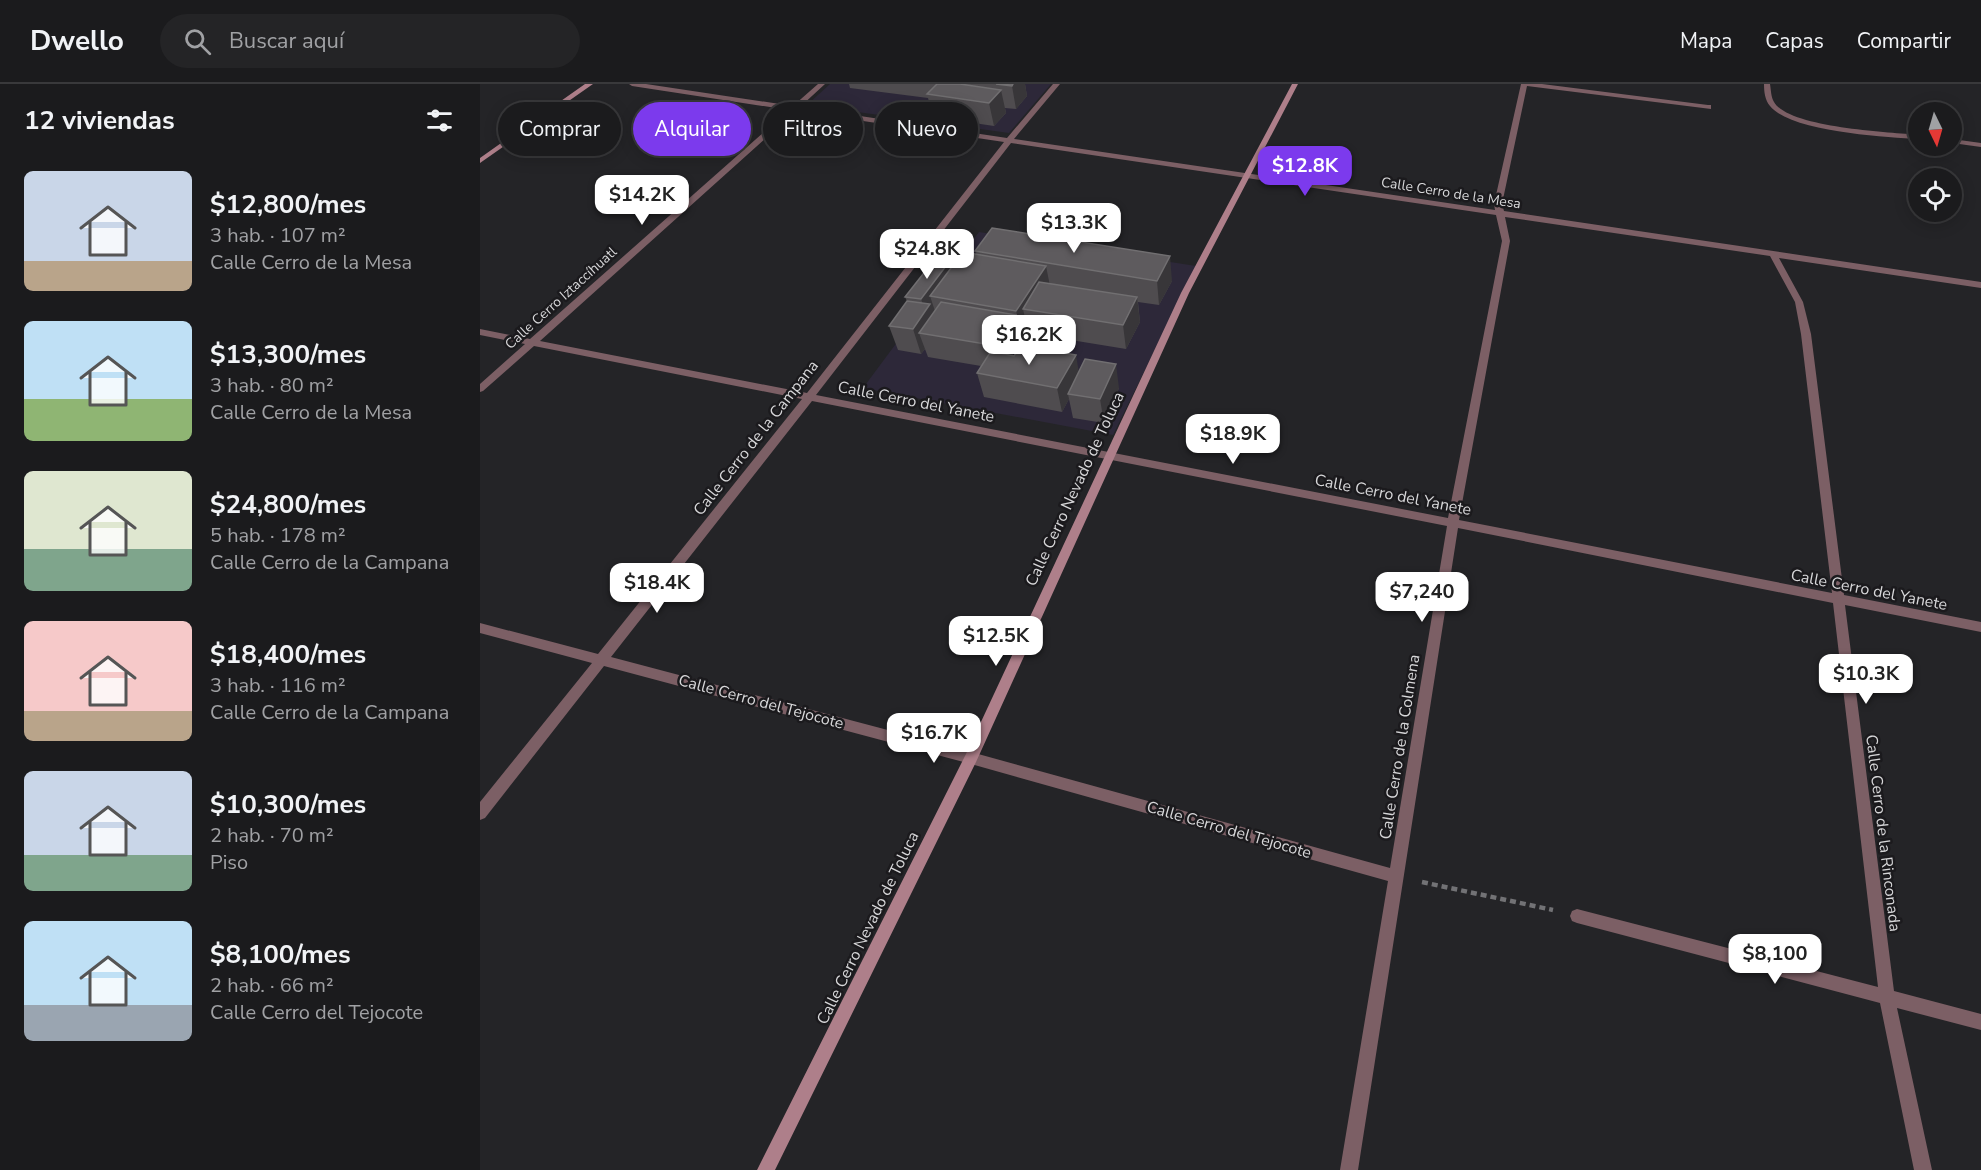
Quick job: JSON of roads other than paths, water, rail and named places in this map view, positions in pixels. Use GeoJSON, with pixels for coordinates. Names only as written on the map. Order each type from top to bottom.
{"type":"FeatureCollection","features":[{"type":"Feature","properties":{"kind":"street"},"geometry":{"type":"LineString","coordinates":[[480,161],[590,84]]}},
{"type":"Feature","properties":{"kind":"street","name":"Calle Cerro de la Mesa"},"geometry":{"type":"LineString","coordinates":[[632,84],[763,103]]}},
{"type":"Feature","properties":{"kind":"street","name":"Calle Cerro Iztaccíhuatl"},"geometry":{"type":"LineString","coordinates":[[801,102],[822,84]]}},
{"type":"Feature","properties":{"kind":"street","name":"Calle Cerro de la Campana"},"geometry":{"type":"LineString","coordinates":[[480,813],[1009,140],[1057,84]]}},
{"type":"Feature","properties":{"kind":"street","name":"Calle Cerro Nevado de Toluca"},"geometry":{"type":"LineString","coordinates":[[766,1170],[971,758],[1185,293],[1295,84]]}},
{"type":"Feature","properties":{"kind":"street"},"geometry":{"type":"LineString","coordinates":[[1525,84],[1708,107]]}},
{"type":"Feature","properties":{"kind":"street","name":"Calle Cerro de la Colmena"},"geometry":{"type":"LineString","coordinates":[[1349,1170],[1453,523],[1506,241],[1498,204],[1525,84]]}},
{"type":"Feature","properties":{"kind":"street"},"geometry":{"type":"LineString","coordinates":[[1767,84],[1772,105],[1786,117],[1813,124],[1908,136]]}},
{"type":"Feature","properties":{"kind":"street","name":"Calle Cerro de la Mesa"},"geometry":{"type":"LineString","coordinates":[[863,118],[1981,285]]}},
{"type":"Feature","properties":{"kind":"street","name":"Calle Cerro Iztaccíhuatl"},"geometry":{"type":"LineString","coordinates":[[480,389],[763,136]]}},
{"type":"Feature","properties":{"kind":"street"},"geometry":{"type":"LineString","coordinates":[[1962,142],[1981,145]]}},
{"type":"Feature","properties":{"kind":"street","name":"Calle Cerro de la Rinconada"},"geometry":{"type":"LineString","coordinates":[[1773,254],[1799,302],[1806,334],[1887,998],[1923,1170]]}},
{"type":"Feature","properties":{"kind":"street","name":"Calle Cerro del Yanete"},"geometry":{"type":"LineString","coordinates":[[480,333],[1981,627]]}},
{"type":"Feature","properties":{"kind":"street","name":"Calle Cerro del Tejocote"},"geometry":{"type":"LineString","coordinates":[[480,628],[971,758],[1395,876]]}},
{"type":"Feature","properties":{"kind":"street"},"geometry":{"type":"LineString","coordinates":[[1577,916],[1981,1022]]}}]}
